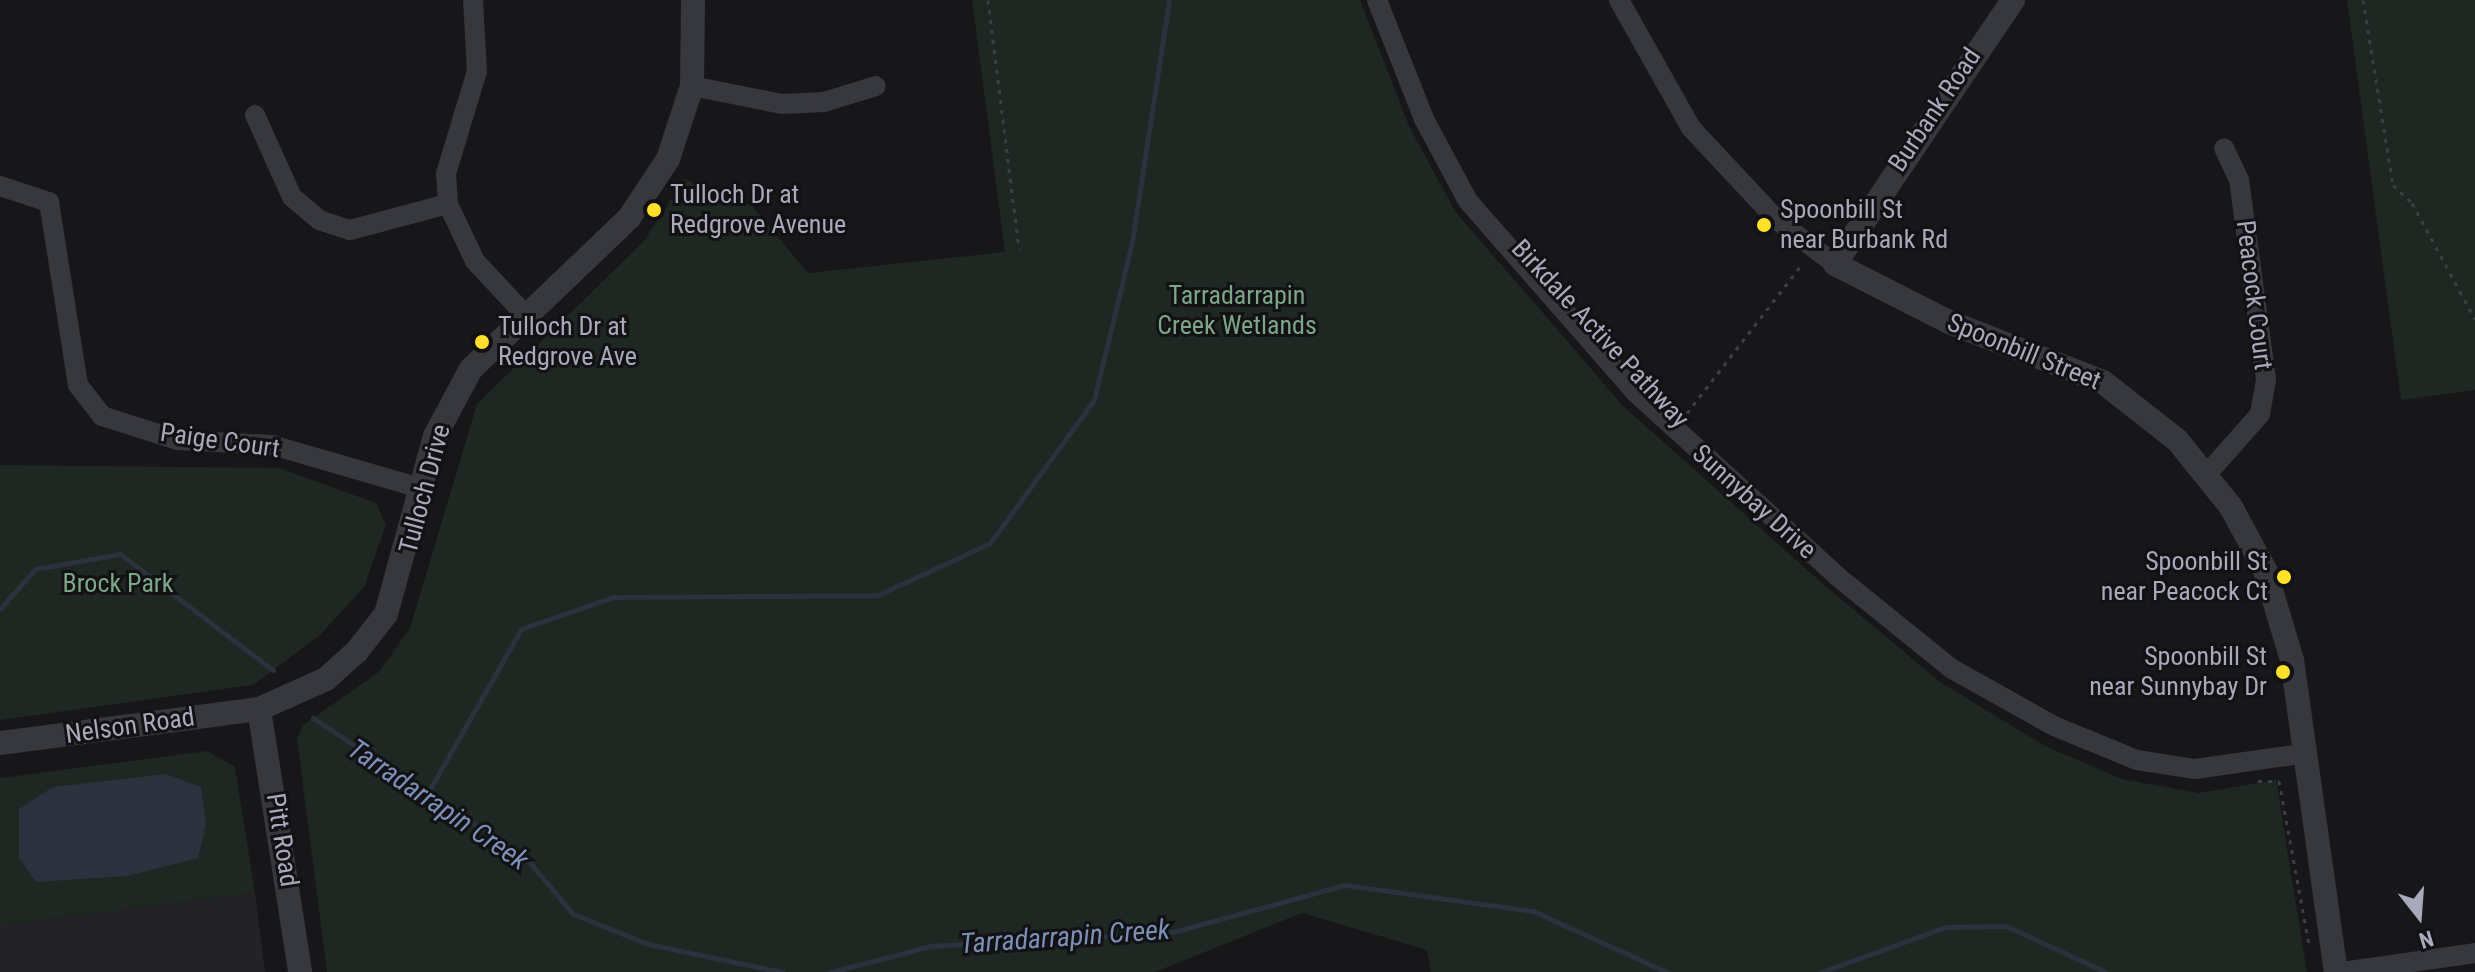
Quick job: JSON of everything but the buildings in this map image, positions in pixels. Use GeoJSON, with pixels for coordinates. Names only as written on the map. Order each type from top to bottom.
{"type":"FeatureCollection","features":[{"type":"Feature","properties":{"kind":"street"},"geometry":{"type":"LineString","coordinates":[[473,0],[477,71],[446,174],[448,204],[475,261],[527,317]]}},
{"type":"Feature","properties":{"kind":"street","name":"Tulloch Drive"},"geometry":{"type":"LineString","coordinates":[[259,709],[326,679],[386,614],[435,436],[465,378],[629,218],[668,159],[692,86],[693,0]]}},
{"type":"Feature","properties":{"kind":"street","name":"Sunnybay Drive"},"geometry":{"type":"LineString","coordinates":[[1377,0],[1424,119],[1468,201],[1674,429],[1952,669],[2054,726],[2137,760],[2195,769],[2307,753]]}},
{"type":"Feature","properties":{"kind":"street","name":"Spoonbill Street"},"geometry":{"type":"LineString","coordinates":[[1619,0],[1691,128],[1777,220],[1835,264],[1949,322],[2103,382],[2151,416],[2207,474],[2257,550],[2274,593],[2307,753],[2336,972]]}},
{"type":"Feature","properties":{"kind":"street","name":"Burbank Road"},"geometry":{"type":"LineString","coordinates":[[1835,264],[2013,0]]}},
{"type":"Feature","properties":{"kind":"street"},"geometry":{"type":"LineString","coordinates":[[692,86],[782,104],[824,102],[876,86]]}},
{"type":"Feature","properties":{"kind":"street"},"geometry":{"type":"LineString","coordinates":[[255,115],[292,197],[319,220],[350,230],[448,204]]}},
{"type":"Feature","properties":{"kind":"street","name":"Peacock Court"},"geometry":{"type":"LineString","coordinates":[[2207,474],[2260,414],[2266,379],[2239,180],[2224,148]]}},
{"type":"Feature","properties":{"kind":"street","name":"Paige Court"},"geometry":{"type":"LineString","coordinates":[[0,186],[49,202],[78,385],[102,416],[177,440],[272,445],[420,488]]}},
{"type":"Feature","properties":{"kind":"street","name":"Nelson Road"},"geometry":{"type":"LineString","coordinates":[[0,743],[259,709]]}},
{"type":"Feature","properties":{"kind":"street","name":"Pitt Road"},"geometry":{"type":"LineString","coordinates":[[259,709],[300,972]]}},
{"type":"Feature","properties":{"kind":"street"},"geometry":{"type":"LineString","coordinates":[[2342,972],[2475,953]]}},
{"type":"Feature","properties":{"kind":"path"},"geometry":{"type":"LineString","coordinates":[[988,0],[1019,249]]}},
{"type":"Feature","properties":{"kind":"path"},"geometry":{"type":"LineString","coordinates":[[2363,0],[2393,185],[2412,203],[2475,319]]}},
{"type":"Feature","properties":{"kind":"path"},"geometry":{"type":"LineString","coordinates":[[1674,429],[1800,267]]}},
{"type":"Feature","properties":{"kind":"path"},"geometry":{"type":"LineString","coordinates":[[2247,781],[2279,781],[2312,959]]}},
{"type":"Feature","properties":{"kind":"shaded area"},"geometry":{"type":"Polygon","coordinates":[[[255,893],[265,972],[0,972],[0,926],[255,893]]]}},
{"type":"Feature","properties":{"kind":"green space","name":"Tarradarrapin Creek Wetlands"},"geometry":{"type":"Polygon","coordinates":[[[972,0],[1360,0],[1409,126],[1455,211],[1623,406],[1823,584],[1940,682],[2045,746],[2122,779],[2199,793],[2276,780],[2307,972],[1431,972],[1427,950],[1302,913],[1155,972],[327,972],[297,739],[303,725],[379,672],[410,628],[477,404],[644,241],[684,179],[752,206],[808,273],[1005,252],[972,0]]]}},
{"type":"Feature","properties":{"kind":"green space"},"geometry":{"type":"Polygon","coordinates":[[[2347,0],[2475,0],[2475,390],[2401,400],[2347,0]]]}},
{"type":"Feature","properties":{"kind":"green space","name":"Brock Park"},"geometry":{"type":"Polygon","coordinates":[[[0,465],[279,468],[376,503],[386,525],[364,587],[321,634],[253,685],[0,720],[0,465]]]}},
{"type":"Feature","properties":{"kind":"green space"},"geometry":{"type":"Polygon","coordinates":[[[207,751],[235,767],[255,893],[0,926],[0,778],[207,751]]]}},
{"type":"Feature","properties":{"kind":"water"},"geometry":{"type":"Polygon","coordinates":[[[166,774],[201,787],[206,824],[198,858],[127,876],[36,882],[19,858],[19,809],[53,787],[166,774]]]}},
{"type":"Feature","properties":{"kind":"waterway"},"geometry":{"type":"LineString","coordinates":[[427,794],[521,629],[613,597],[878,595],[990,543],[1094,400],[1132,242],[1169,0]]}},
{"type":"Feature","properties":{"kind":"waterway","name":"Tarradarrapin Creek"},"geometry":{"type":"LineString","coordinates":[[0,609],[35,569],[120,554],[273,670]]}},
{"type":"Feature","properties":{"kind":"waterway","name":"Tarradarrapin Creek"},"geometry":{"type":"LineString","coordinates":[[313,718],[525,857],[573,914],[648,944],[782,972]]}},
{"type":"Feature","properties":{"kind":"waterway","name":"Tarradarrapin Creek"},"geometry":{"type":"LineString","coordinates":[[831,972],[931,946],[1173,932],[1345,885],[1533,911],[1667,972]]}},
{"type":"Feature","properties":{"kind":"waterway","name":"Tarradarrapin Creek"},"geometry":{"type":"LineString","coordinates":[[1821,972],[1946,927],[2006,926],[2106,972]]}},
{"type":"Feature","properties":{"kind":"place","name":"Tulloch Dr at Redgrove Avenue"},"geometry":{"type":"Point","coordinates":[654,210]}},
{"type":"Feature","properties":{"kind":"place","name":"Spoonbill St near Burbank Rd"},"geometry":{"type":"Point","coordinates":[1764,225]}},
{"type":"Feature","properties":{"kind":"place","name":"Tulloch Dr at Redgrove Ave"},"geometry":{"type":"Point","coordinates":[482,342]}},
{"type":"Feature","properties":{"kind":"place","name":"Spoonbill St near Peacock Ct"},"geometry":{"type":"Point","coordinates":[2284,577]}},
{"type":"Feature","properties":{"kind":"place","name":"Spoonbill St near Sunnybay Dr"},"geometry":{"type":"Point","coordinates":[2283,672]}}]}
